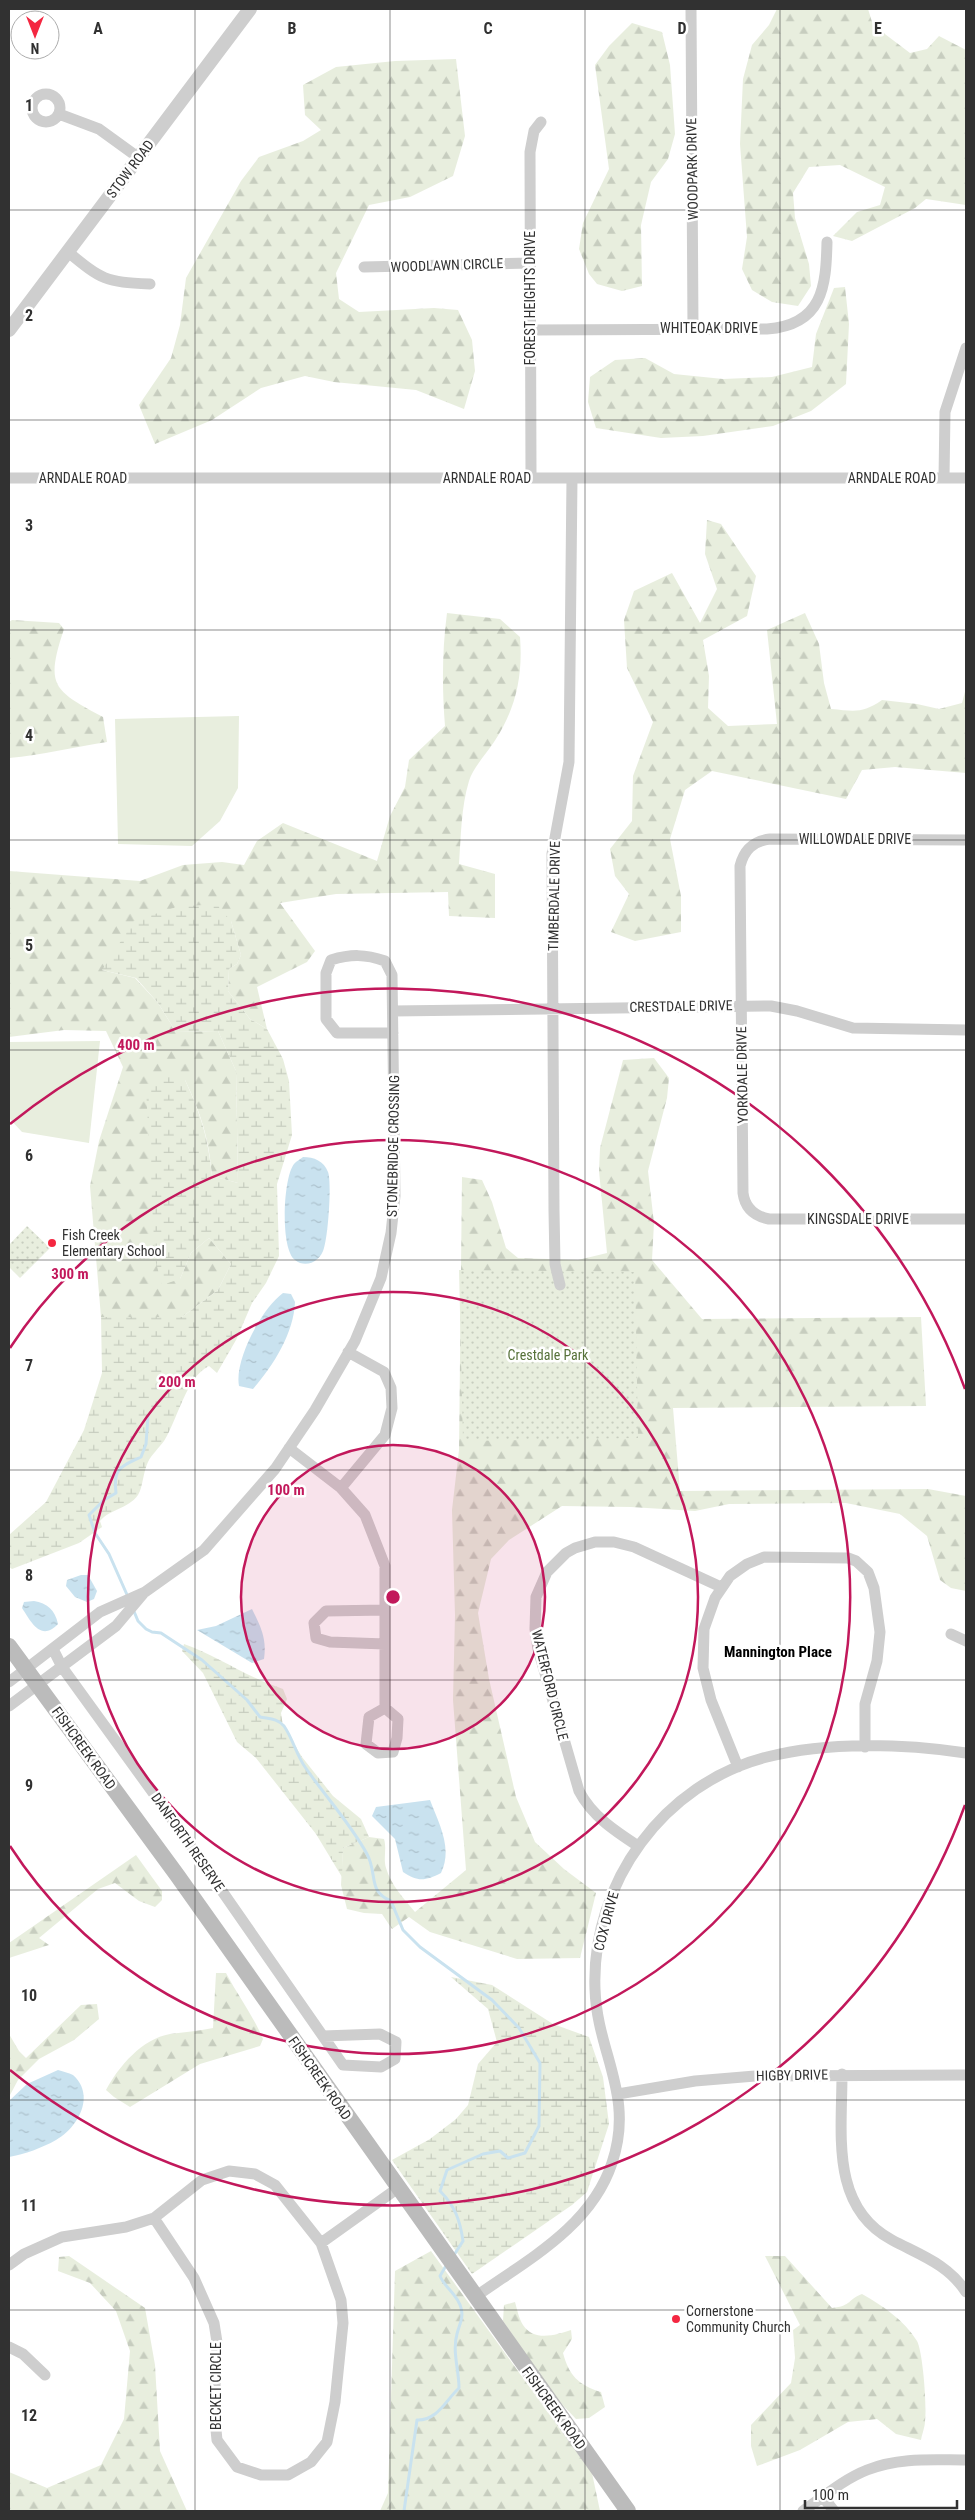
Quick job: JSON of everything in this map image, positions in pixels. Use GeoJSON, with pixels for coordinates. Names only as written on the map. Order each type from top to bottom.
{"type":"FeatureCollection","features":[{"type":"Feature","properties":{"kind":"main road","name":"FISHCREEK ROAD"},"geometry":{"type":"LineString","coordinates":[[9,1646],[168,1864],[628,2511]]}},
{"type":"Feature","properties":{"kind":"street","name":"STOW ROAD"},"geometry":{"type":"LineString","coordinates":[[9,330],[250,9]]}},
{"type":"Feature","properties":{"kind":"street","name":"WOODPARK DRIVE"},"geometry":{"type":"LineString","coordinates":[[691,9],[693,328]]}},
{"type":"Feature","properties":{"kind":"street"},"geometry":{"type":"LineString","coordinates":[[59,114],[99,129],[138,158]]}},
{"type":"Feature","properties":{"kind":"street","name":"FOREST HEIGHTS DRIVE"},"geometry":{"type":"LineString","coordinates":[[531,478],[530,152],[534,131],[541,122]]}},
{"type":"Feature","properties":{"kind":"street","name":"WHITEOAK DRIVE"},"geometry":{"type":"LineString","coordinates":[[531,330],[775,328],[798,319],[812,308],[824,289],[827,242]]}},
{"type":"Feature","properties":{"kind":"street"},"geometry":{"type":"LineString","coordinates":[[68,252],[95,274],[109,281],[150,284]]}},
{"type":"Feature","properties":{"kind":"street","name":"WOODLAWN CIRCLE"},"geometry":{"type":"LineString","coordinates":[[364,267],[530,263]]}},
{"type":"Feature","properties":{"kind":"street"},"geometry":{"type":"LineString","coordinates":[[944,478],[946,412],[966,348]]}},
{"type":"Feature","properties":{"kind":"street","name":"ARNDALE ROAD"},"geometry":{"type":"LineString","coordinates":[[9,478],[966,478]]}},
{"type":"Feature","properties":{"kind":"street","name":"TIMBERDALE DRIVE"},"geometry":{"type":"LineString","coordinates":[[560,1285],[555,1255],[552,854],[569,762],[572,478]]}},
{"type":"Feature","properties":{"kind":"street","name":"WILLOWDALE DRIVE"},"geometry":{"type":"LineString","coordinates":[[747,849],[759,841],[770,839],[966,840]]}},
{"type":"Feature","properties":{"kind":"street","name":"YORKDALE DRIVE"},"geometry":{"type":"LineString","coordinates":[[747,849],[740,866],[743,1192],[746,1203],[751,1211]]}},
{"type":"Feature","properties":{"kind":"street","name":"STONEBRIDGE CROSSING"},"geometry":{"type":"LineString","coordinates":[[9,1706],[116,1626],[125,1608],[204,1550],[275,1469],[315,1410],[348,1352],[381,1278],[391,1233],[395,1196],[393,1011],[392,975],[386,961],[367,955],[347,955],[331,960],[326,973],[326,1019],[337,1033],[393,1033]]}},
{"type":"Feature","properties":{"kind":"street","name":"CRESTDALE DRIVE"},"geometry":{"type":"LineString","coordinates":[[393,1011],[741,1005],[790,1009],[842,1026],[865,1030],[966,1030]]}},
{"type":"Feature","properties":{"kind":"street","name":"KINGSDALE DRIVE"},"geometry":{"type":"LineString","coordinates":[[751,1211],[758,1216],[769,1219],[966,1218]]}},
{"type":"Feature","properties":{"kind":"street"},"geometry":{"type":"LineString","coordinates":[[341,1488],[385,1435],[392,1408],[391,1388],[384,1372],[348,1352]]}},
{"type":"Feature","properties":{"kind":"street"},"geometry":{"type":"LineString","coordinates":[[290,1448],[341,1488],[364,1515],[385,1566],[385,1708]]}},
{"type":"Feature","properties":{"kind":"street","name":"WATERFORD CIRCLE"},"geometry":{"type":"LineString","coordinates":[[638,1846],[614,1830],[590,1808],[579,1791],[538,1648],[534,1619],[538,1588],[547,1572],[566,1553],[585,1545],[605,1542],[634,1547],[721,1587]]}},
{"type":"Feature","properties":{"kind":"street"},"geometry":{"type":"LineString","coordinates":[[738,1767],[711,1700],[703,1668],[704,1629],[721,1587],[740,1568],[764,1558],[848,1558],[856,1561],[868,1572],[878,1614],[880,1647],[865,1704],[865,1747]]}},
{"type":"Feature","properties":{"kind":"street","name":"STONEBRIDGE CROSSING"},"geometry":{"type":"LineString","coordinates":[[9,1682],[100,1612],[125,1608]]}},
{"type":"Feature","properties":{"kind":"street"},"geometry":{"type":"LineString","coordinates":[[385,1610],[326,1611],[314,1623],[316,1638],[330,1642],[385,1644]]}},
{"type":"Feature","properties":{"kind":"street"},"geometry":{"type":"LineString","coordinates":[[951,1634],[966,1641]]}},
{"type":"Feature","properties":{"kind":"street","name":"DANFORTH RESERVE"},"geometry":{"type":"LineString","coordinates":[[53,1649],[62,1667],[167,1812],[343,2065],[381,2067],[395,2059],[396,2042],[380,2034],[323,2036]]}},
{"type":"Feature","properties":{"kind":"street","name":"COX DRIVE"},"geometry":{"type":"LineString","coordinates":[[475,2297],[569,2229],[587,2211],[605,2182],[612,2163],[620,2116],[618,2094],[600,2028],[595,2000],[595,1972],[599,1934],[605,1911],[615,1886],[638,1846],[677,1803],[704,1784],[738,1767],[787,1752],[865,1747],[922,1749],[966,1754]]}},
{"type":"Feature","properties":{"kind":"street","name":"HIGBY DRIVE"},"geometry":{"type":"LineString","coordinates":[[618,2094],[728,2078],[778,2074],[966,2075]]}},
{"type":"Feature","properties":{"kind":"street"},"geometry":{"type":"LineString","coordinates":[[842,2074],[842,2154],[846,2183],[853,2202],[875,2228],[935,2261],[956,2279],[966,2292]]}},
{"type":"Feature","properties":{"kind":"street","name":"BECKET CIRCLE"},"geometry":{"type":"LineString","coordinates":[[229,2171],[255,2174],[275,2184],[321,2243],[341,2300],[342,2323],[335,2402],[328,2442],[312,2462],[288,2474],[261,2475],[237,2467],[217,2440],[214,2410],[217,2342],[214,2324],[194,2278],[154,2218],[202,2180],[229,2171]]}},
{"type":"Feature","properties":{"kind":"street"},"geometry":{"type":"LineString","coordinates":[[321,2243],[398,2188]]}},
{"type":"Feature","properties":{"kind":"street"},"geometry":{"type":"LineString","coordinates":[[9,2265],[24,2254],[62,2237],[126,2227],[154,2218]]}},
{"type":"Feature","properties":{"kind":"street"},"geometry":{"type":"LineString","coordinates":[[9,2346],[23,2354],[45,2375]]}},
{"type":"Feature","properties":{"kind":"street"},"geometry":{"type":"LineString","coordinates":[[803,2511],[855,2475],[884,2464],[914,2460],[966,2460]]}},
{"type":"Feature","properties":{"kind":"street"},"geometry":{"type":"LineString","coordinates":[[823,2496],[834,2511]]}},
{"type":"Feature","properties":{"kind":"green space"},"geometry":{"type":"Polygon","coordinates":[[[777,9],[868,9],[873,25],[910,53],[927,49],[939,36],[966,50],[966,205],[926,199],[915,208],[852,241],[833,236],[857,212],[880,205],[885,187],[840,165],[809,167],[793,193],[795,218],[809,264],[811,286],[798,306],[772,302],[752,290],[742,269],[747,237],[740,144],[743,79],[752,45],[769,25],[777,9]]]}},
{"type":"Feature","properties":{"kind":"green space"},"geometry":{"type":"Polygon","coordinates":[[[632,23],[662,32],[670,65],[675,134],[668,159],[651,182],[641,225],[642,286],[622,291],[597,284],[589,274],[579,249],[583,223],[609,169],[595,65],[609,46],[632,23]]]}},
{"type":"Feature","properties":{"kind":"green space"},"geometry":{"type":"Polygon","coordinates":[[[456,59],[465,136],[453,176],[410,197],[369,205],[336,273],[339,299],[359,312],[434,308],[458,310],[472,340],[475,371],[464,409],[416,390],[334,382],[305,376],[261,388],[212,420],[155,444],[139,405],[171,358],[180,325],[186,278],[241,181],[259,157],[303,141],[321,130],[305,115],[303,85],[336,67],[395,61],[456,59]]]}},
{"type":"Feature","properties":{"kind":"green space"},"geometry":{"type":"Polygon","coordinates":[[[845,287],[849,324],[846,384],[811,411],[773,426],[703,436],[661,438],[596,428],[588,402],[590,377],[615,360],[645,358],[674,374],[723,379],[772,377],[812,367],[816,334],[834,288],[845,287]]]}},
{"type":"Feature","properties":{"kind":"green space"},"geometry":{"type":"Polygon","coordinates":[[[707,520],[721,524],[756,576],[747,616],[703,640],[709,676],[708,708],[728,726],[777,724],[767,630],[805,613],[819,644],[824,683],[831,709],[863,710],[882,700],[917,704],[939,709],[962,703],[966,688],[966,773],[895,767],[862,770],[846,799],[712,771],[685,790],[670,839],[681,896],[681,932],[635,941],[611,932],[629,894],[615,876],[610,849],[632,821],[633,776],[653,722],[627,668],[624,620],[634,591],[672,573],[700,623],[717,589],[705,554],[707,520]]]}},
{"type":"Feature","properties":{"kind":"green space"},"geometry":{"type":"Polygon","coordinates":[[[447,613],[500,619],[520,637],[519,679],[513,705],[502,730],[471,776],[464,801],[462,822],[459,864],[495,874],[495,918],[449,916],[448,892],[336,894],[280,903],[315,951],[307,962],[257,987],[267,1029],[250,1019],[228,991],[229,969],[237,964],[241,955],[231,921],[102,970],[135,978],[158,1003],[176,1032],[218,1031],[236,1071],[238,1183],[212,1176],[209,1150],[203,1126],[185,1080],[180,1279],[191,1253],[209,1238],[231,1264],[218,1290],[182,1317],[101,1317],[90,1186],[99,1141],[123,1067],[106,1031],[64,1030],[9,1037],[9,871],[140,881],[183,865],[222,862],[244,865],[257,841],[283,823],[377,861],[390,816],[405,787],[409,760],[445,726],[443,670],[447,613]]]}},
{"type":"Feature","properties":{"kind":"green space"},"geometry":{"type":"Polygon","coordinates":[[[12,620],[59,623],[64,629],[55,663],[55,675],[58,684],[73,700],[103,717],[107,742],[9,758],[9,622],[12,620]]]}},
{"type":"Feature","properties":{"kind":"green space"},"geometry":{"type":"Polygon","coordinates":[[[239,716],[238,788],[220,821],[192,846],[118,844],[115,719],[239,716]]]}},
{"type":"Feature","properties":{"kind":"green space"},"geometry":{"type":"Polygon","coordinates":[[[216,904],[231,921],[241,955],[237,964],[229,969],[228,991],[250,1019],[267,1029],[283,1059],[289,1081],[292,1135],[277,1184],[279,1256],[266,1283],[252,1303],[236,1340],[217,1373],[209,1366],[201,1371],[188,1389],[169,1432],[148,1462],[141,1488],[134,1500],[104,1517],[100,1521],[102,1527],[79,1543],[12,1569],[9,1567],[9,1535],[46,1502],[84,1430],[102,1373],[101,1317],[182,1317],[218,1290],[231,1264],[209,1238],[191,1253],[180,1279],[162,1285],[155,1259],[146,1087],[165,1073],[185,1080],[203,1126],[212,1176],[238,1183],[236,1071],[218,1031],[176,1032],[158,1003],[136,978],[102,970],[134,921],[176,907],[216,904]]]}},
{"type":"Feature","properties":{"kind":"green space"},"geometry":{"type":"Polygon","coordinates":[[[100,1041],[89,1143],[22,1132],[9,1118],[9,1042],[100,1041]]]}},
{"type":"Feature","properties":{"kind":"green space"},"geometry":{"type":"Polygon","coordinates":[[[654,1058],[669,1078],[667,1098],[648,1171],[654,1223],[652,1260],[702,1319],[921,1317],[926,1406],[673,1408],[680,1491],[928,1489],[966,1496],[966,1591],[951,1588],[940,1580],[927,1536],[900,1514],[846,1503],[729,1504],[695,1511],[631,1507],[562,1506],[509,1540],[491,1559],[478,1613],[489,1679],[516,1797],[535,1842],[564,1869],[596,1893],[580,1958],[517,1959],[430,1932],[409,1917],[392,1929],[382,1914],[364,1913],[347,1909],[341,1885],[343,1848],[369,1837],[384,1839],[385,1864],[388,1874],[398,1892],[415,1912],[466,1870],[453,1700],[455,1615],[452,1510],[459,1450],[462,1177],[482,1180],[492,1202],[506,1248],[518,1258],[578,1260],[607,1253],[599,1171],[600,1148],[623,1060],[654,1058]]]}},
{"type":"Feature","properties":{"kind":"green space"},"geometry":{"type":"Polygon","coordinates":[[[27,1226],[50,1248],[20,1278],[9,1267],[9,1245],[27,1226]]]}},
{"type":"Feature","properties":{"kind":"green space","name":"Crestdale Park"},"geometry":{"type":"Polygon","coordinates":[[[459,1270],[635,1272],[638,1438],[463,1441],[459,1270]]]}},
{"type":"Feature","properties":{"kind":"green space"},"geometry":{"type":"Polygon","coordinates":[[[184,1644],[283,1689],[287,1699],[281,1713],[283,1726],[302,1757],[333,1796],[361,1819],[369,1837],[343,1848],[342,1877],[316,1834],[256,1758],[237,1742],[203,1673],[182,1651],[184,1644]]]}},
{"type":"Feature","properties":{"kind":"green space"},"geometry":{"type":"Polygon","coordinates":[[[136,1855],[162,1891],[162,1900],[155,1907],[139,1901],[115,1883],[98,1889],[39,1938],[49,1945],[9,1958],[9,1943],[136,1855]]]}},
{"type":"Feature","properties":{"kind":"green space"},"geometry":{"type":"Polygon","coordinates":[[[216,1973],[226,1973],[259,2030],[263,2039],[260,2046],[200,2064],[130,2107],[106,2090],[132,2055],[150,2041],[170,2034],[213,2028],[216,1973]]]}},
{"type":"Feature","properties":{"kind":"green space"},"geometry":{"type":"Polygon","coordinates":[[[451,1977],[492,1985],[553,2024],[589,2037],[603,2077],[609,2124],[587,2192],[572,2205],[472,2274],[392,2160],[430,2139],[456,2119],[468,2105],[478,2064],[497,2042],[488,2009],[451,1977]]]}},
{"type":"Feature","properties":{"kind":"green space"},"geometry":{"type":"Polygon","coordinates":[[[97,2004],[99,2019],[74,2040],[39,2059],[18,2080],[9,2097],[9,2034],[19,2051],[26,2058],[81,2005],[97,2004]]]}},
{"type":"Feature","properties":{"kind":"green space"},"geometry":{"type":"Polygon","coordinates":[[[431,2251],[592,2473],[600,2511],[380,2511],[388,2493],[395,2271],[431,2251]]]}},
{"type":"Feature","properties":{"kind":"green space"},"geometry":{"type":"Polygon","coordinates":[[[69,2256],[145,2308],[155,2365],[160,2451],[187,2511],[9,2511],[9,2472],[47,2488],[101,2465],[124,2419],[130,2351],[116,2311],[90,2283],[58,2271],[59,2257],[69,2256]]]}},
{"type":"Feature","properties":{"kind":"green space"},"geometry":{"type":"Polygon","coordinates":[[[765,2256],[785,2256],[832,2308],[843,2306],[862,2294],[885,2309],[912,2333],[919,2347],[923,2367],[925,2426],[921,2440],[896,2434],[877,2419],[848,2422],[800,2450],[757,2466],[751,2446],[751,2425],[791,2383],[795,2358],[793,2330],[800,2325],[765,2256]]]}},
{"type":"Feature","properties":{"kind":"green space"},"geometry":{"type":"Polygon","coordinates":[[[515,2302],[523,2325],[533,2334],[546,2336],[571,2330],[572,2339],[563,2353],[568,2367],[580,2382],[601,2392],[605,2407],[589,2418],[576,2419],[554,2396],[503,2321],[504,2305],[515,2302]]]}},
{"type":"Feature","properties":{"kind":"water"},"geometry":{"type":"Polygon","coordinates":[[[303,1157],[315,1159],[324,1165],[328,1172],[330,1187],[324,1248],[320,1257],[308,1264],[299,1263],[290,1253],[285,1228],[287,1183],[295,1163],[303,1157]]]}},
{"type":"Feature","properties":{"kind":"water"},"geometry":{"type":"Polygon","coordinates":[[[283,1293],[291,1294],[295,1302],[294,1314],[287,1337],[275,1360],[253,1389],[239,1386],[241,1363],[251,1335],[267,1310],[283,1293]]]}},
{"type":"Feature","properties":{"kind":"water"},"geometry":{"type":"Polygon","coordinates":[[[81,1575],[88,1575],[97,1591],[94,1599],[87,1602],[75,1597],[66,1586],[67,1580],[81,1575]]]}},
{"type":"Feature","properties":{"kind":"water"},"geometry":{"type":"Polygon","coordinates":[[[34,1601],[47,1605],[53,1611],[58,1624],[52,1629],[42,1631],[33,1624],[25,1613],[22,1608],[24,1602],[34,1601]]]}},
{"type":"Feature","properties":{"kind":"water"},"geometry":{"type":"Polygon","coordinates":[[[252,1609],[263,1633],[265,1645],[264,1659],[252,1663],[197,1630],[216,1626],[252,1609]]]}},
{"type":"Feature","properties":{"kind":"water"},"geometry":{"type":"Polygon","coordinates":[[[430,1800],[441,1827],[446,1854],[441,1873],[426,1879],[417,1879],[403,1872],[395,1839],[372,1816],[376,1807],[430,1800]]]}},
{"type":"Feature","properties":{"kind":"water"},"geometry":{"type":"Polygon","coordinates":[[[58,2070],[73,2075],[80,2083],[84,2101],[77,2119],[64,2135],[56,2140],[45,2146],[9,2157],[9,2101],[27,2084],[58,2070]]]}},
{"type":"Feature","properties":{"kind":"waterway"},"geometry":{"type":"LineString","coordinates":[[128,1597],[109,1554],[95,1533],[89,1515],[104,1500],[116,1493],[116,1478],[120,1469],[141,1457],[146,1444],[148,1416]]}},
{"type":"Feature","properties":{"kind":"waterway"},"geometry":{"type":"LineString","coordinates":[[133,1609],[138,1621],[146,1629],[161,1633],[202,1660],[247,1700],[260,1717],[276,1720],[284,1726],[305,1767],[345,1820],[367,1854],[376,1887],[384,1897],[391,1901],[403,1930],[420,1947],[492,2000],[519,2028],[540,2063],[539,2126],[525,2153],[508,2158],[500,2151],[483,2154],[447,2170],[440,2191],[450,2202],[456,2214],[463,2241],[454,2255]]}},
{"type":"Feature","properties":{"kind":"waterway"},"geometry":{"type":"LineString","coordinates":[[404,2511],[417,2420],[430,2417],[436,2413],[459,2388],[455,2347],[462,2312],[457,2299],[440,2276],[447,2264]]}},
{"type":"Feature","properties":{"kind":"place","name":"Fish Creek Elementary School"},"geometry":{"type":"Point","coordinates":[52,1243]}},
{"type":"Feature","properties":{"kind":"place","name":"Cornerstone Community Church"},"geometry":{"type":"Point","coordinates":[676,2319]}},
{"type":"Feature","properties":{"kind":"district","name":"Mannington Place"},"geometry":{"type":"Point","coordinates":[778,1652]}}]}
